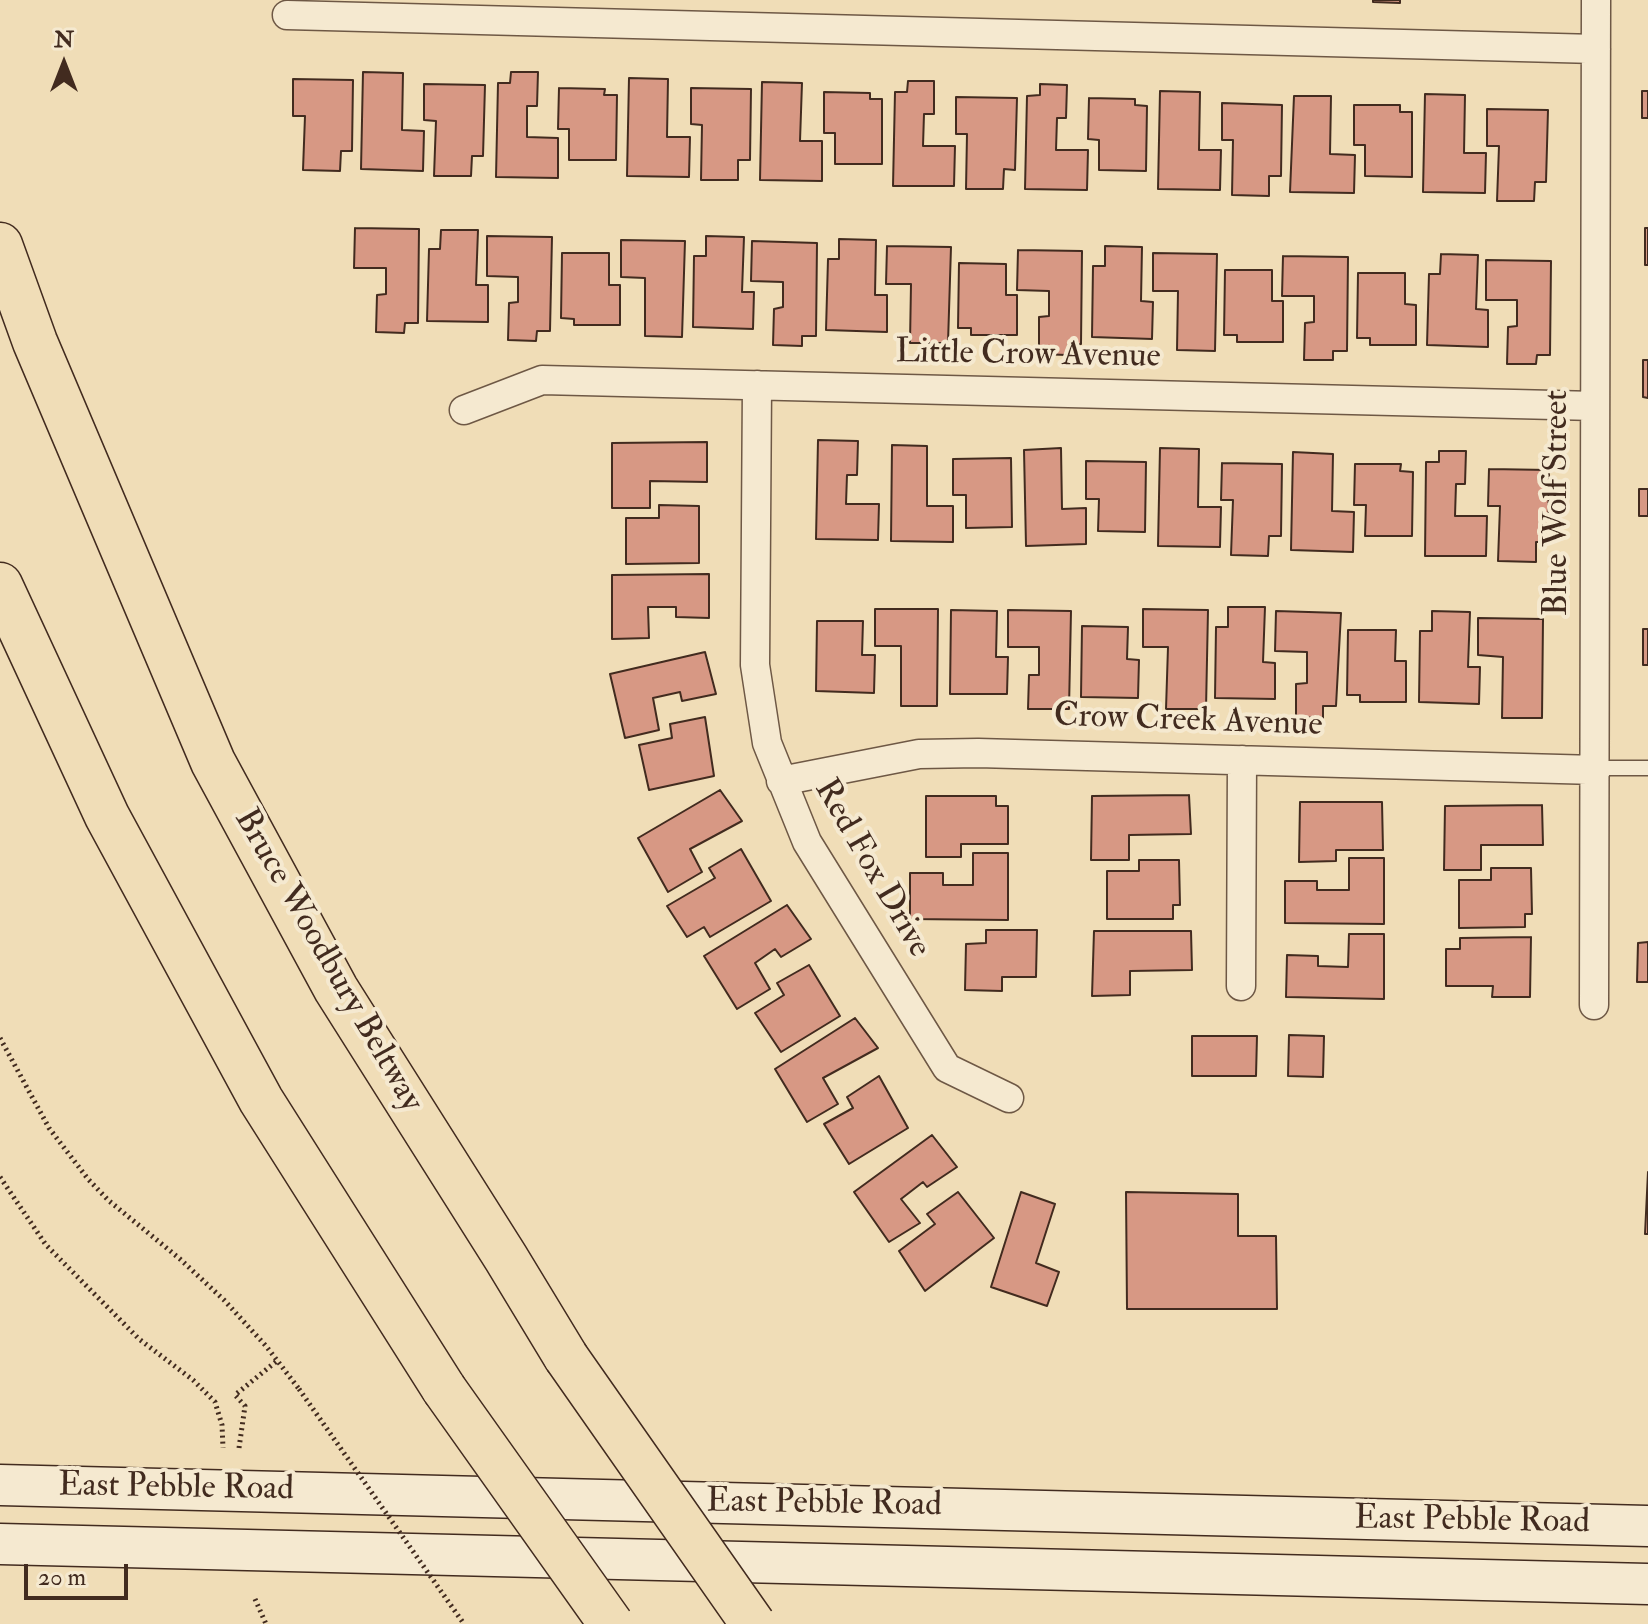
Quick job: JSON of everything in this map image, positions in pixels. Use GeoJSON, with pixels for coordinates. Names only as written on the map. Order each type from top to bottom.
{"type":"FeatureCollection","features":[{"type":"Feature","properties":{"kind":"highway","name":"Bruce Woodbury Beltway"},"geometry":{"type":"LineString","coordinates":[[0,245],[35,342],[213,762],[336,989],[566,1357],[753,1624]]}},
{"type":"Feature","properties":{"kind":"highway"},"geometry":{"type":"LineString","coordinates":[[0,585],[107,816],[261,1100],[444,1389],[611,1624]]}},
{"type":"Feature","properties":{"kind":"main road","name":"East Pebble Road"},"geometry":{"type":"LineString","coordinates":[[0,1485],[1648,1526]]}},
{"type":"Feature","properties":{"kind":"main road","name":"East Pebble Road"},"geometry":{"type":"LineString","coordinates":[[0,1544],[1648,1584]]}},
{"type":"Feature","properties":{"kind":"street","name":"Blue Wolf Street"},"geometry":{"type":"LineString","coordinates":[[1594,1005],[1596,0]]}},
{"type":"Feature","properties":{"kind":"street"},"geometry":{"type":"LineString","coordinates":[[287,15],[358,8],[1596,49]]}},
{"type":"Feature","properties":{"kind":"street","name":"Little Crow Avenue"},"geometry":{"type":"LineString","coordinates":[[464,410],[542,380],[1595,406]]}},
{"type":"Feature","properties":{"kind":"street","name":"Red Fox Drive"},"geometry":{"type":"LineString","coordinates":[[757,385],[755,665],[767,743],[807,842],[947,1068],[1009,1098]]}},
{"type":"Feature","properties":{"kind":"street","name":"Crow Creek Avenue"},"geometry":{"type":"LineString","coordinates":[[781,781],[919,754],[978,753],[1596,769]]}},
{"type":"Feature","properties":{"kind":"street"},"geometry":{"type":"LineString","coordinates":[[1241,986],[1242,760]]}},
{"type":"Feature","properties":{"kind":"lane","name":"Crow Creek Avenue"},"geometry":{"type":"LineString","coordinates":[[1596,769],[1648,768]]}},
{"type":"Feature","properties":{"kind":"path"},"geometry":{"type":"LineString","coordinates":[[0,1038],[43,1118],[88,1179],[124,1214],[201,1278],[278,1360],[464,1624]]}},
{"type":"Feature","properties":{"kind":"path"},"geometry":{"type":"LineString","coordinates":[[0,1177],[46,1245],[139,1339],[193,1380],[215,1402],[222,1425],[223,1448]]}},
{"type":"Feature","properties":{"kind":"path"},"geometry":{"type":"LineString","coordinates":[[239,1448],[245,1406],[235,1395],[278,1360]]}},
{"type":"Feature","properties":{"kind":"path"},"geometry":{"type":"LineString","coordinates":[[255,1599],[266,1624]]}},
{"type":"Feature","properties":{"kind":"building"},"geometry":{"type":"Polygon","coordinates":[[[1400,0],[1400,3],[1373,2],[1400,0]]]}},
{"type":"Feature","properties":{"kind":"building"},"geometry":{"type":"Polygon","coordinates":[[[363,72],[403,73],[402,130],[424,131],[423,171],[361,169],[363,72]]]}},
{"type":"Feature","properties":{"kind":"building"},"geometry":{"type":"Polygon","coordinates":[[[511,72],[538,72],[537,106],[527,106],[527,137],[558,138],[558,178],[496,177],[498,83],[510,83],[511,72]]]}},
{"type":"Feature","properties":{"kind":"building"},"geometry":{"type":"Polygon","coordinates":[[[629,78],[668,79],[667,137],[690,137],[689,177],[627,176],[629,78]]]}},
{"type":"Feature","properties":{"kind":"building"},"geometry":{"type":"Polygon","coordinates":[[[293,79],[353,80],[352,151],[341,151],[340,171],[303,170],[305,116],[293,116],[293,79]]]}},
{"type":"Feature","properties":{"kind":"building"},"geometry":{"type":"Polygon","coordinates":[[[908,81],[934,81],[934,114],[924,114],[923,146],[955,146],[954,186],[893,186],[895,92],[907,92],[908,81]]]}},
{"type":"Feature","properties":{"kind":"building"},"geometry":{"type":"Polygon","coordinates":[[[762,82],[802,83],[800,141],[822,141],[822,181],[760,180],[762,82]]]}},
{"type":"Feature","properties":{"kind":"building"},"geometry":{"type":"Polygon","coordinates":[[[424,84],[485,85],[483,156],[472,156],[471,176],[434,176],[436,121],[424,120],[424,84]]]}},
{"type":"Feature","properties":{"kind":"building"},"geometry":{"type":"Polygon","coordinates":[[[1040,84],[1067,85],[1066,118],[1057,118],[1056,150],[1088,150],[1087,190],[1025,189],[1027,96],[1040,95],[1040,84]]]}},
{"type":"Feature","properties":{"kind":"building"},"geometry":{"type":"Polygon","coordinates":[[[559,88],[605,89],[604,95],[617,95],[616,160],[569,160],[569,129],[558,129],[559,88]]]}},
{"type":"Feature","properties":{"kind":"building"},"geometry":{"type":"Polygon","coordinates":[[[691,88],[751,89],[750,160],[738,160],[738,180],[701,180],[702,125],[691,124],[691,88]]]}},
{"type":"Feature","properties":{"kind":"building"},"geometry":{"type":"Polygon","coordinates":[[[1160,91],[1200,92],[1199,150],[1221,150],[1220,190],[1158,189],[1160,91]]]}},
{"type":"Feature","properties":{"kind":"building"},"geometry":{"type":"Polygon","coordinates":[[[1642,91],[1648,91],[1648,118],[1642,118],[1642,91]]]}},
{"type":"Feature","properties":{"kind":"building"},"geometry":{"type":"Polygon","coordinates":[[[824,92],[870,93],[870,99],[882,99],[882,164],[835,164],[835,133],[824,133],[824,92]]]}},
{"type":"Feature","properties":{"kind":"building"},"geometry":{"type":"Polygon","coordinates":[[[1425,94],[1465,95],[1464,153],[1486,153],[1485,193],[1423,192],[1425,94]]]}},
{"type":"Feature","properties":{"kind":"building"},"geometry":{"type":"Polygon","coordinates":[[[1294,96],[1331,96],[1330,154],[1355,155],[1354,193],[1290,192],[1294,96]]]}},
{"type":"Feature","properties":{"kind":"building"},"geometry":{"type":"Polygon","coordinates":[[[956,97],[1017,98],[1015,170],[1004,169],[1003,189],[966,189],[967,134],[956,134],[956,97]]]}},
{"type":"Feature","properties":{"kind":"building"},"geometry":{"type":"Polygon","coordinates":[[[1089,98],[1135,99],[1135,105],[1147,106],[1146,171],[1099,170],[1099,140],[1088,139],[1089,98]]]}},
{"type":"Feature","properties":{"kind":"building"},"geometry":{"type":"Polygon","coordinates":[[[1222,103],[1282,105],[1281,176],[1269,176],[1269,196],[1232,195],[1233,140],[1222,140],[1222,103]]]}},
{"type":"Feature","properties":{"kind":"building"},"geometry":{"type":"Polygon","coordinates":[[[1354,105],[1400,105],[1400,112],[1412,112],[1412,177],[1365,176],[1365,145],[1354,145],[1354,105]]]}},
{"type":"Feature","properties":{"kind":"building"},"geometry":{"type":"Polygon","coordinates":[[[1487,109],[1548,110],[1546,182],[1535,182],[1534,201],[1497,201],[1499,146],[1487,146],[1487,109]]]}},
{"type":"Feature","properties":{"kind":"building"},"geometry":{"type":"Polygon","coordinates":[[[355,228],[419,229],[418,323],[405,323],[404,333],[376,332],[377,295],[386,294],[386,268],[354,268],[355,228]]]}},
{"type":"Feature","properties":{"kind":"building"},"geometry":{"type":"Polygon","coordinates":[[[1645,228],[1648,228],[1648,265],[1645,265],[1645,228]]]}},
{"type":"Feature","properties":{"kind":"building"},"geometry":{"type":"Polygon","coordinates":[[[441,230],[478,230],[476,285],[488,285],[488,322],[427,321],[429,249],[440,249],[441,230]]]}},
{"type":"Feature","properties":{"kind":"building"},"geometry":{"type":"Polygon","coordinates":[[[487,236],[552,237],[550,331],[537,331],[536,341],[508,340],[509,303],[518,302],[518,277],[487,276],[487,236]]]}},
{"type":"Feature","properties":{"kind":"building"},"geometry":{"type":"Polygon","coordinates":[[[706,236],[744,237],[742,292],[754,292],[753,329],[693,327],[694,256],[706,256],[706,236]]]}},
{"type":"Feature","properties":{"kind":"building"},"geometry":{"type":"Polygon","coordinates":[[[839,239],[876,240],[875,295],[887,295],[887,332],[826,330],[828,259],[839,259],[839,239]]]}},
{"type":"Feature","properties":{"kind":"building"},"geometry":{"type":"Polygon","coordinates":[[[621,240],[685,241],[682,337],[645,336],[645,278],[621,277],[621,240]]]}},
{"type":"Feature","properties":{"kind":"building"},"geometry":{"type":"Polygon","coordinates":[[[752,241],[817,243],[816,336],[802,336],[802,346],[773,345],[774,309],[783,307],[783,282],[751,281],[752,241]]]}},
{"type":"Feature","properties":{"kind":"building"},"geometry":{"type":"Polygon","coordinates":[[[887,246],[951,247],[948,343],[910,343],[911,284],[886,284],[887,246]]]}},
{"type":"Feature","properties":{"kind":"building"},"geometry":{"type":"Polygon","coordinates":[[[1105,246],[1142,247],[1141,301],[1153,302],[1152,339],[1092,337],[1093,266],[1105,266],[1105,246]]]}},
{"type":"Feature","properties":{"kind":"building"},"geometry":{"type":"Polygon","coordinates":[[[1018,250],[1082,251],[1081,344],[1068,345],[1067,355],[1039,354],[1039,317],[1049,316],[1049,291],[1017,290],[1018,250]]]}},
{"type":"Feature","properties":{"kind":"building"},"geometry":{"type":"Polygon","coordinates":[[[562,253],[609,253],[609,285],[620,285],[620,325],[574,325],[574,319],[561,318],[562,253]]]}},
{"type":"Feature","properties":{"kind":"building"},"geometry":{"type":"Polygon","coordinates":[[[1153,253],[1217,254],[1215,351],[1177,350],[1178,291],[1153,291],[1153,253]]]}},
{"type":"Feature","properties":{"kind":"building"},"geometry":{"type":"Polygon","coordinates":[[[1441,254],[1478,255],[1476,309],[1488,310],[1488,347],[1427,345],[1429,274],[1440,274],[1441,254]]]}},
{"type":"Feature","properties":{"kind":"building"},"geometry":{"type":"Polygon","coordinates":[[[1283,256],[1348,257],[1347,351],[1333,351],[1333,360],[1304,360],[1305,323],[1314,322],[1314,296],[1282,296],[1283,256]]]}},
{"type":"Feature","properties":{"kind":"building"},"geometry":{"type":"Polygon","coordinates":[[[1486,260],[1551,261],[1550,355],[1537,355],[1536,364],[1507,364],[1508,327],[1517,326],[1517,300],[1486,300],[1486,260]]]}},
{"type":"Feature","properties":{"kind":"building"},"geometry":{"type":"Polygon","coordinates":[[[959,263],[1006,264],[1006,295],[1017,295],[1017,335],[971,335],[971,328],[958,328],[959,263]]]}},
{"type":"Feature","properties":{"kind":"building"},"geometry":{"type":"Polygon","coordinates":[[[1225,270],[1272,270],[1272,301],[1283,301],[1283,342],[1237,342],[1237,335],[1224,335],[1225,270]]]}},
{"type":"Feature","properties":{"kind":"building"},"geometry":{"type":"Polygon","coordinates":[[[1358,273],[1405,273],[1405,304],[1416,305],[1416,345],[1370,345],[1370,338],[1357,338],[1358,273]]]}},
{"type":"Feature","properties":{"kind":"building"},"geometry":{"type":"Polygon","coordinates":[[[1643,360],[1648,360],[1648,398],[1643,397],[1643,360]]]}},
{"type":"Feature","properties":{"kind":"building"},"geometry":{"type":"Polygon","coordinates":[[[818,440],[858,441],[857,475],[847,475],[846,504],[879,504],[878,540],[816,539],[818,440]]]}},
{"type":"Feature","properties":{"kind":"building"},"geometry":{"type":"Polygon","coordinates":[[[707,442],[707,482],[650,481],[650,508],[612,508],[612,443],[707,442]]]}},
{"type":"Feature","properties":{"kind":"building"},"geometry":{"type":"Polygon","coordinates":[[[892,445],[927,446],[927,506],[953,506],[953,542],[891,541],[892,445]]]}},
{"type":"Feature","properties":{"kind":"building"},"geometry":{"type":"Polygon","coordinates":[[[1061,448],[1062,509],[1086,508],[1086,544],[1026,546],[1024,450],[1061,448]]]}},
{"type":"Feature","properties":{"kind":"building"},"geometry":{"type":"Polygon","coordinates":[[[1160,448],[1199,449],[1198,507],[1221,507],[1220,547],[1158,546],[1160,448]]]}},
{"type":"Feature","properties":{"kind":"building"},"geometry":{"type":"Polygon","coordinates":[[[1439,451],[1466,451],[1465,484],[1456,484],[1455,516],[1487,516],[1486,556],[1425,556],[1426,462],[1439,462],[1439,451]]]}},
{"type":"Feature","properties":{"kind":"building"},"geometry":{"type":"Polygon","coordinates":[[[1293,452],[1333,454],[1332,511],[1354,512],[1353,552],[1291,550],[1293,452]]]}},
{"type":"Feature","properties":{"kind":"building"},"geometry":{"type":"Polygon","coordinates":[[[1011,458],[1012,527],[966,528],[966,495],[953,495],[953,459],[1011,458]]]}},
{"type":"Feature","properties":{"kind":"building"},"geometry":{"type":"Polygon","coordinates":[[[1086,461],[1146,462],[1145,532],[1098,531],[1099,499],[1086,499],[1086,461]]]}},
{"type":"Feature","properties":{"kind":"building"},"geometry":{"type":"Polygon","coordinates":[[[1222,463],[1282,464],[1281,536],[1269,536],[1268,556],[1231,555],[1233,500],[1221,500],[1222,463]]]}},
{"type":"Feature","properties":{"kind":"building"},"geometry":{"type":"Polygon","coordinates":[[[1355,464],[1401,464],[1400,471],[1413,472],[1412,536],[1365,536],[1366,505],[1354,505],[1355,464]]]}},
{"type":"Feature","properties":{"kind":"building"},"geometry":{"type":"Polygon","coordinates":[[[1489,469],[1549,470],[1548,542],[1536,542],[1536,562],[1498,561],[1500,506],[1488,506],[1489,469]]]}},
{"type":"Feature","properties":{"kind":"building"},"geometry":{"type":"Polygon","coordinates":[[[1639,489],[1648,489],[1648,516],[1639,516],[1639,489]]]}},
{"type":"Feature","properties":{"kind":"building"},"geometry":{"type":"Polygon","coordinates":[[[659,505],[699,506],[699,563],[626,564],[626,518],[659,518],[659,505]]]}},
{"type":"Feature","properties":{"kind":"building"},"geometry":{"type":"Polygon","coordinates":[[[709,574],[709,618],[676,617],[676,607],[648,607],[649,638],[612,639],[612,575],[709,574]]]}},
{"type":"Feature","properties":{"kind":"building"},"geometry":{"type":"Polygon","coordinates":[[[1228,607],[1265,607],[1263,662],[1275,663],[1275,699],[1215,698],[1216,627],[1228,627],[1228,607]]]}},
{"type":"Feature","properties":{"kind":"building"},"geometry":{"type":"Polygon","coordinates":[[[875,609],[938,609],[937,706],[901,706],[901,646],[875,646],[875,609]]]}},
{"type":"Feature","properties":{"kind":"building"},"geometry":{"type":"Polygon","coordinates":[[[1143,609],[1208,610],[1206,709],[1166,709],[1168,647],[1143,647],[1143,609]]]}},
{"type":"Feature","properties":{"kind":"building"},"geometry":{"type":"Polygon","coordinates":[[[951,610],[997,611],[996,657],[1008,657],[1007,694],[950,694],[951,610]]]}},
{"type":"Feature","properties":{"kind":"building"},"geometry":{"type":"Polygon","coordinates":[[[1008,610],[1071,611],[1069,709],[1028,709],[1029,675],[1039,675],[1039,647],[1008,647],[1008,610]]]}},
{"type":"Feature","properties":{"kind":"building"},"geometry":{"type":"Polygon","coordinates":[[[1276,611],[1341,613],[1336,706],[1323,706],[1323,718],[1296,717],[1296,684],[1307,683],[1307,652],[1275,651],[1276,611]]]}},
{"type":"Feature","properties":{"kind":"building"},"geometry":{"type":"Polygon","coordinates":[[[1432,611],[1470,612],[1468,667],[1480,667],[1479,704],[1419,702],[1420,631],[1432,631],[1432,611]]]}},
{"type":"Feature","properties":{"kind":"building"},"geometry":{"type":"Polygon","coordinates":[[[1478,618],[1543,619],[1542,718],[1502,718],[1503,657],[1478,655],[1478,618]]]}},
{"type":"Feature","properties":{"kind":"building"},"geometry":{"type":"Polygon","coordinates":[[[817,621],[863,621],[862,655],[875,655],[874,693],[816,691],[817,621]]]}},
{"type":"Feature","properties":{"kind":"building"},"geometry":{"type":"Polygon","coordinates":[[[1082,626],[1128,627],[1127,659],[1139,660],[1138,698],[1081,697],[1082,626]]]}},
{"type":"Feature","properties":{"kind":"building"},"geometry":{"type":"Polygon","coordinates":[[[1643,629],[1648,629],[1648,665],[1643,665],[1643,629]]]}},
{"type":"Feature","properties":{"kind":"building"},"geometry":{"type":"Polygon","coordinates":[[[1348,630],[1396,630],[1395,661],[1406,661],[1406,702],[1360,702],[1360,695],[1347,695],[1348,630]]]}},
{"type":"Feature","properties":{"kind":"building"},"geometry":{"type":"Polygon","coordinates":[[[705,652],[716,694],[682,701],[680,692],[653,698],[659,730],[625,738],[610,674],[705,652]]]}},
{"type":"Feature","properties":{"kind":"building"},"geometry":{"type":"Polygon","coordinates":[[[705,717],[714,776],[649,790],[639,745],[672,738],[670,724],[705,717]]]}},
{"type":"Feature","properties":{"kind":"building"},"geometry":{"type":"Polygon","coordinates":[[[720,790],[742,821],[690,849],[702,872],[668,892],[638,838],[720,790]]]}},
{"type":"Feature","properties":{"kind":"building"},"geometry":{"type":"Polygon","coordinates":[[[1189,795],[1191,834],[1129,835],[1129,860],[1091,860],[1092,796],[1189,795]]]}},
{"type":"Feature","properties":{"kind":"building"},"geometry":{"type":"Polygon","coordinates":[[[926,796],[996,796],[996,806],[1008,806],[1008,844],[961,844],[961,857],[926,857],[926,796]]]}},
{"type":"Feature","properties":{"kind":"building"},"geometry":{"type":"Polygon","coordinates":[[[1300,802],[1382,802],[1383,850],[1336,850],[1336,861],[1299,862],[1300,802]]]}},
{"type":"Feature","properties":{"kind":"building"},"geometry":{"type":"Polygon","coordinates":[[[1542,805],[1543,845],[1481,845],[1481,870],[1444,870],[1445,806],[1542,805]]]}},
{"type":"Feature","properties":{"kind":"building"},"geometry":{"type":"Polygon","coordinates":[[[741,849],[771,901],[710,937],[704,927],[687,937],[667,906],[715,878],[709,868],[741,849]]]}},
{"type":"Feature","properties":{"kind":"building"},"geometry":{"type":"Polygon","coordinates":[[[973,853],[1008,853],[1008,920],[910,919],[910,873],[943,873],[943,885],[973,885],[973,853]]]}},
{"type":"Feature","properties":{"kind":"building"},"geometry":{"type":"Polygon","coordinates":[[[1349,858],[1384,858],[1384,924],[1285,923],[1285,881],[1317,881],[1317,890],[1349,890],[1349,858]]]}},
{"type":"Feature","properties":{"kind":"building"},"geometry":{"type":"Polygon","coordinates":[[[1139,860],[1179,860],[1180,905],[1173,905],[1173,919],[1107,919],[1107,871],[1139,871],[1139,860]]]}},
{"type":"Feature","properties":{"kind":"building"},"geometry":{"type":"Polygon","coordinates":[[[1491,868],[1531,868],[1532,914],[1525,914],[1525,927],[1459,928],[1459,880],[1491,880],[1491,868]]]}},
{"type":"Feature","properties":{"kind":"building"},"geometry":{"type":"Polygon","coordinates":[[[787,905],[811,939],[781,957],[775,949],[755,963],[770,989],[737,1009],[704,956],[787,905]]]}},
{"type":"Feature","properties":{"kind":"building"},"geometry":{"type":"Polygon","coordinates":[[[986,930],[1037,930],[1036,977],[1002,977],[1002,991],[965,990],[966,944],[986,943],[986,930]]]}},
{"type":"Feature","properties":{"kind":"building"},"geometry":{"type":"Polygon","coordinates":[[[1094,931],[1191,931],[1192,970],[1130,971],[1130,995],[1092,996],[1094,931]]]}},
{"type":"Feature","properties":{"kind":"building"},"geometry":{"type":"Polygon","coordinates":[[[1349,934],[1384,934],[1384,999],[1286,997],[1287,955],[1318,956],[1318,966],[1348,967],[1349,934]]]}},
{"type":"Feature","properties":{"kind":"building"},"geometry":{"type":"Polygon","coordinates":[[[1531,937],[1530,997],[1492,997],[1493,986],[1446,986],[1446,949],[1460,949],[1460,938],[1531,937]]]}},
{"type":"Feature","properties":{"kind":"building"},"geometry":{"type":"Polygon","coordinates":[[[1648,942],[1648,982],[1637,982],[1638,943],[1648,942]]]}},
{"type":"Feature","properties":{"kind":"building"},"geometry":{"type":"Polygon","coordinates":[[[809,965],[840,1016],[781,1052],[755,1013],[784,995],[777,983],[809,965]]]}},
{"type":"Feature","properties":{"kind":"building"},"geometry":{"type":"Polygon","coordinates":[[[855,1018],[878,1048],[823,1078],[838,1104],[807,1122],[775,1069],[855,1018]]]}},
{"type":"Feature","properties":{"kind":"building"},"geometry":{"type":"Polygon","coordinates":[[[1289,1035],[1324,1036],[1323,1077],[1288,1076],[1289,1035]]]}},
{"type":"Feature","properties":{"kind":"building"},"geometry":{"type":"Polygon","coordinates":[[[1192,1036],[1257,1036],[1256,1076],[1192,1076],[1192,1036]]]}},
{"type":"Feature","properties":{"kind":"building"},"geometry":{"type":"Polygon","coordinates":[[[879,1076],[908,1128],[849,1164],[824,1124],[853,1108],[847,1097],[879,1076]]]}},
{"type":"Feature","properties":{"kind":"building"},"geometry":{"type":"Polygon","coordinates":[[[932,1135],[957,1167],[927,1187],[923,1182],[901,1199],[920,1223],[889,1242],[854,1192],[932,1135]]]}},
{"type":"Feature","properties":{"kind":"building"},"geometry":{"type":"Polygon","coordinates":[[[1648,1172],[1648,1234],[1645,1234],[1648,1172]]]}},
{"type":"Feature","properties":{"kind":"building"},"geometry":{"type":"Polygon","coordinates":[[[958,1192],[994,1238],[925,1291],[899,1251],[935,1224],[927,1214],[958,1192]]]}},
{"type":"Feature","properties":{"kind":"building"},"geometry":{"type":"Polygon","coordinates":[[[1021,1192],[1055,1204],[1036,1263],[1059,1272],[1047,1306],[991,1287],[1021,1192]]]}},
{"type":"Feature","properties":{"kind":"building"},"geometry":{"type":"Polygon","coordinates":[[[1126,1192],[1238,1194],[1238,1236],[1276,1236],[1277,1309],[1127,1309],[1126,1192]]]}}]}
